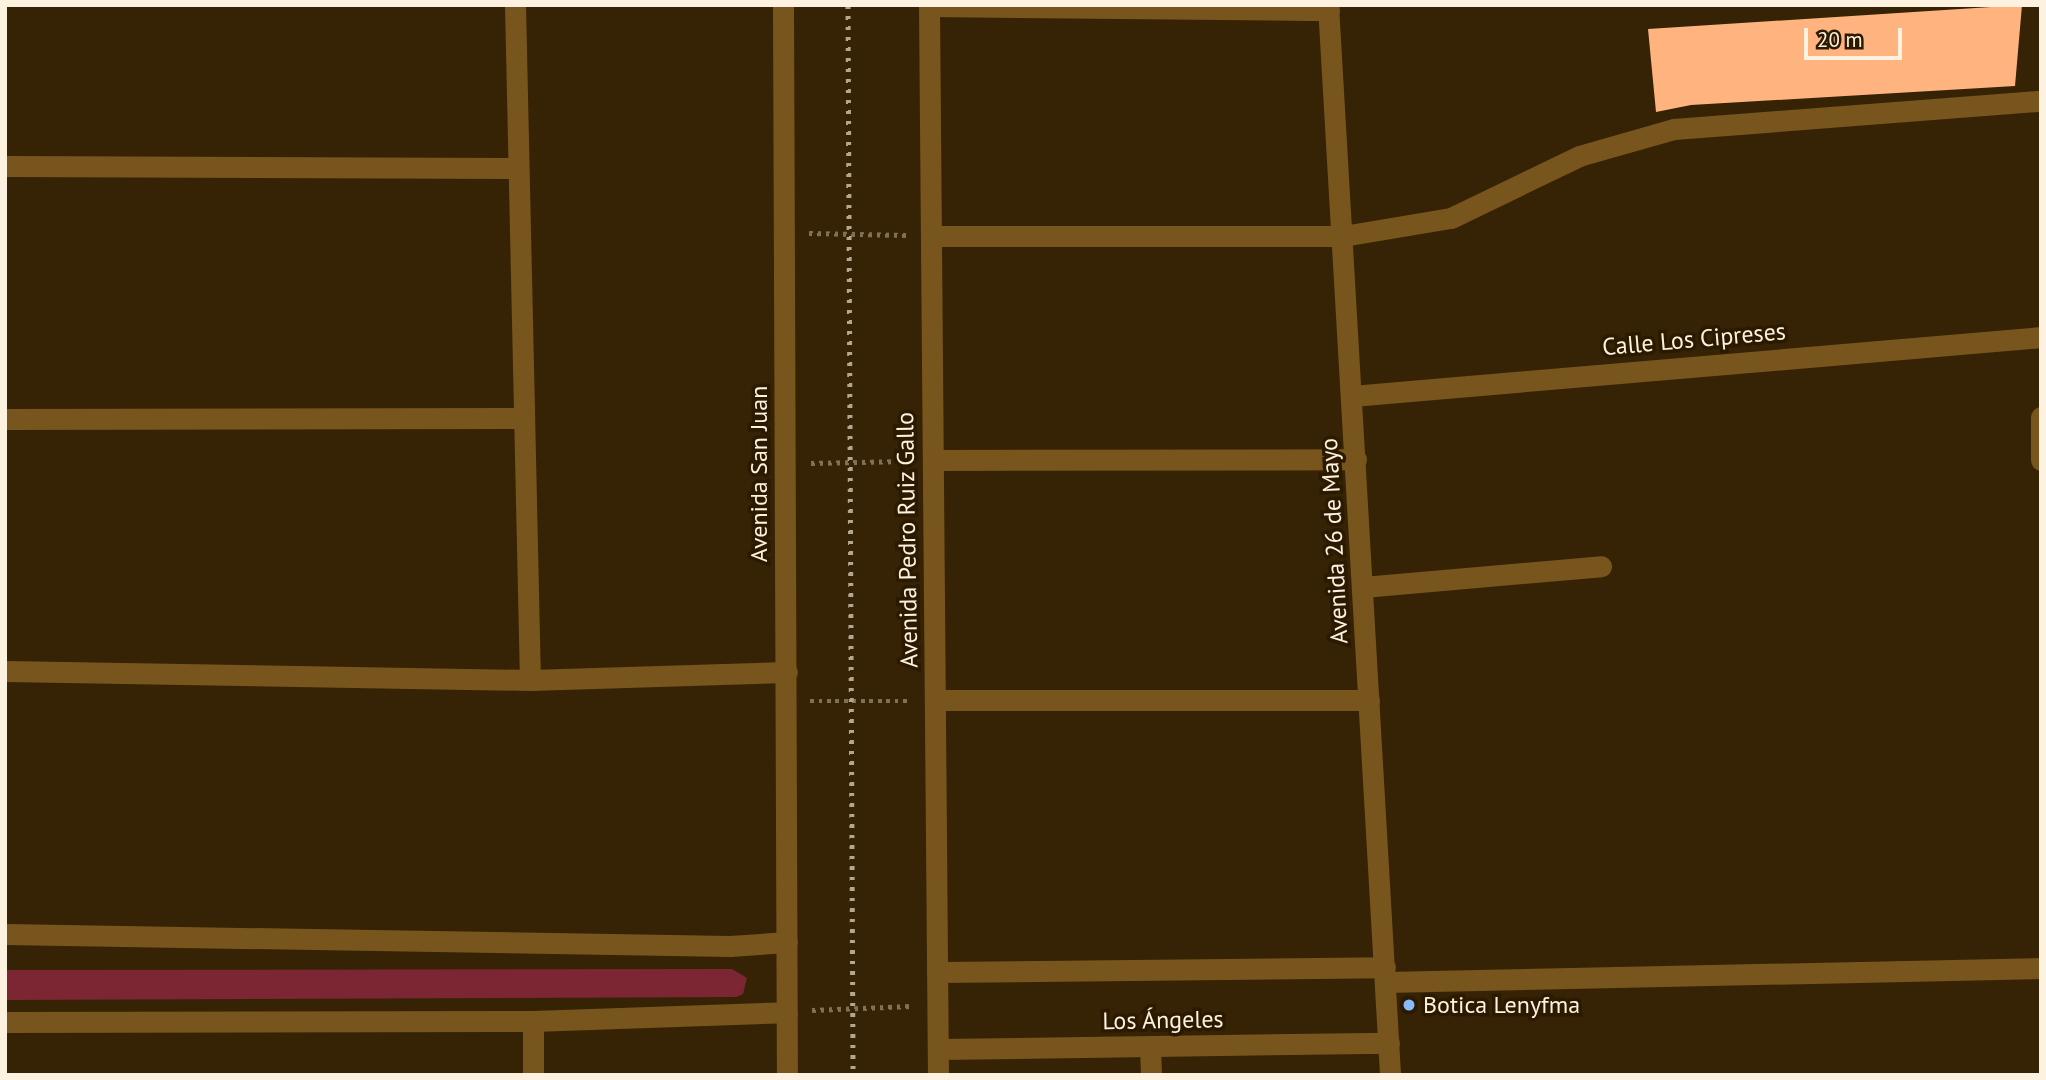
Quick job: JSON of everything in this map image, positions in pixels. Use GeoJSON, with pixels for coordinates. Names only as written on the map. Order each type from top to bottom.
{"type":"FeatureCollection","features":[{"type":"Feature","properties":{"kind":"street"},"geometry":{"type":"LineString","coordinates":[[515,5],[530,680]]}},
{"type":"Feature","properties":{"kind":"street","name":"Avenida San Juan"},"geometry":{"type":"LineString","coordinates":[[783,5],[789,702],[787,1075]]}},
{"type":"Feature","properties":{"kind":"street"},"geometry":{"type":"LineString","coordinates":[[929,6],[1329,7]]}},
{"type":"Feature","properties":{"kind":"street","name":"Avenida Pedro Ruiz Gallo"},"geometry":{"type":"LineString","coordinates":[[929,6],[938,1075]]}},
{"type":"Feature","properties":{"kind":"street","name":"Avenida 26 de Mayo"},"geometry":{"type":"LineString","coordinates":[[1329,7],[1390,1075]]}},
{"type":"Feature","properties":{"kind":"street"},"geometry":{"type":"LineString","coordinates":[[931,236],[1343,236],[1451,218],[1579,156],[1674,129],[2041,100]]}},
{"type":"Feature","properties":{"kind":"street"},"geometry":{"type":"LineString","coordinates":[[5,166],[519,168]]}},
{"type":"Feature","properties":{"kind":"street","name":"Calle Los Cipreses"},"geometry":{"type":"LineString","coordinates":[[1352,397],[2041,337]]}},
{"type":"Feature","properties":{"kind":"street"},"geometry":{"type":"LineString","coordinates":[[2041,417],[2041,460]]}},
{"type":"Feature","properties":{"kind":"street"},"geometry":{"type":"LineString","coordinates":[[5,419],[523,418]]}},
{"type":"Feature","properties":{"kind":"street"},"geometry":{"type":"LineString","coordinates":[[933,460],[1356,459]]}},
{"type":"Feature","properties":{"kind":"street"},"geometry":{"type":"LineString","coordinates":[[1363,587],[1601,566]]}},
{"type":"Feature","properties":{"kind":"street"},"geometry":{"type":"LineString","coordinates":[[5,671],[530,680],[787,672]]}},
{"type":"Feature","properties":{"kind":"street"},"geometry":{"type":"LineString","coordinates":[[935,701],[1370,700]]}},
{"type":"Feature","properties":{"kind":"street"},"geometry":{"type":"LineString","coordinates":[[5,934],[730,946],[787,942]]}},
{"type":"Feature","properties":{"kind":"street","name":"Los Ángeles"},"geometry":{"type":"LineString","coordinates":[[937,972],[1385,974],[2041,968]]}},
{"type":"Feature","properties":{"kind":"street"},"geometry":{"type":"LineString","coordinates":[[5,1022],[533,1021],[787,1013]]}},
{"type":"Feature","properties":{"kind":"street"},"geometry":{"type":"LineString","coordinates":[[533,1021],[533,1075]]}},
{"type":"Feature","properties":{"kind":"street","name":"Los Ángeles"},"geometry":{"type":"LineString","coordinates":[[938,1049],[1389,1043]]}},
{"type":"Feature","properties":{"kind":"street"},"geometry":{"type":"LineString","coordinates":[[1150,1046],[1151,1075]]}},
{"type":"Feature","properties":{"kind":"path"},"geometry":{"type":"LineString","coordinates":[[784,233],[931,236]]}},
{"type":"Feature","properties":{"kind":"path"},"geometry":{"type":"LineString","coordinates":[[785,463],[933,460]]}},
{"type":"Feature","properties":{"kind":"path"},"geometry":{"type":"LineString","coordinates":[[789,702],[935,701]]}},
{"type":"Feature","properties":{"kind":"path"},"geometry":{"type":"LineString","coordinates":[[787,1013],[853,1005],[937,1006]]}},
{"type":"Feature","properties":{"kind":"shaded area"},"geometry":{"type":"Polygon","coordinates":[[[732,969],[747,978],[743,994],[736,997],[5,1000],[5,970],[732,969]]]}},
{"type":"Feature","properties":{"kind":"building"},"geometry":{"type":"Polygon","coordinates":[[[2022,5],[2015,86],[1691,105],[1656,112],[1648,29],[2022,5]]]}},
{"type":"Feature","properties":{"kind":"railway"},"geometry":{"type":"LineString","coordinates":[[848,5],[853,1075]]}},
{"type":"Feature","properties":{"kind":"place","name":"Botica Lenyfma"},"geometry":{"type":"Point","coordinates":[1409,1005]}}]}
